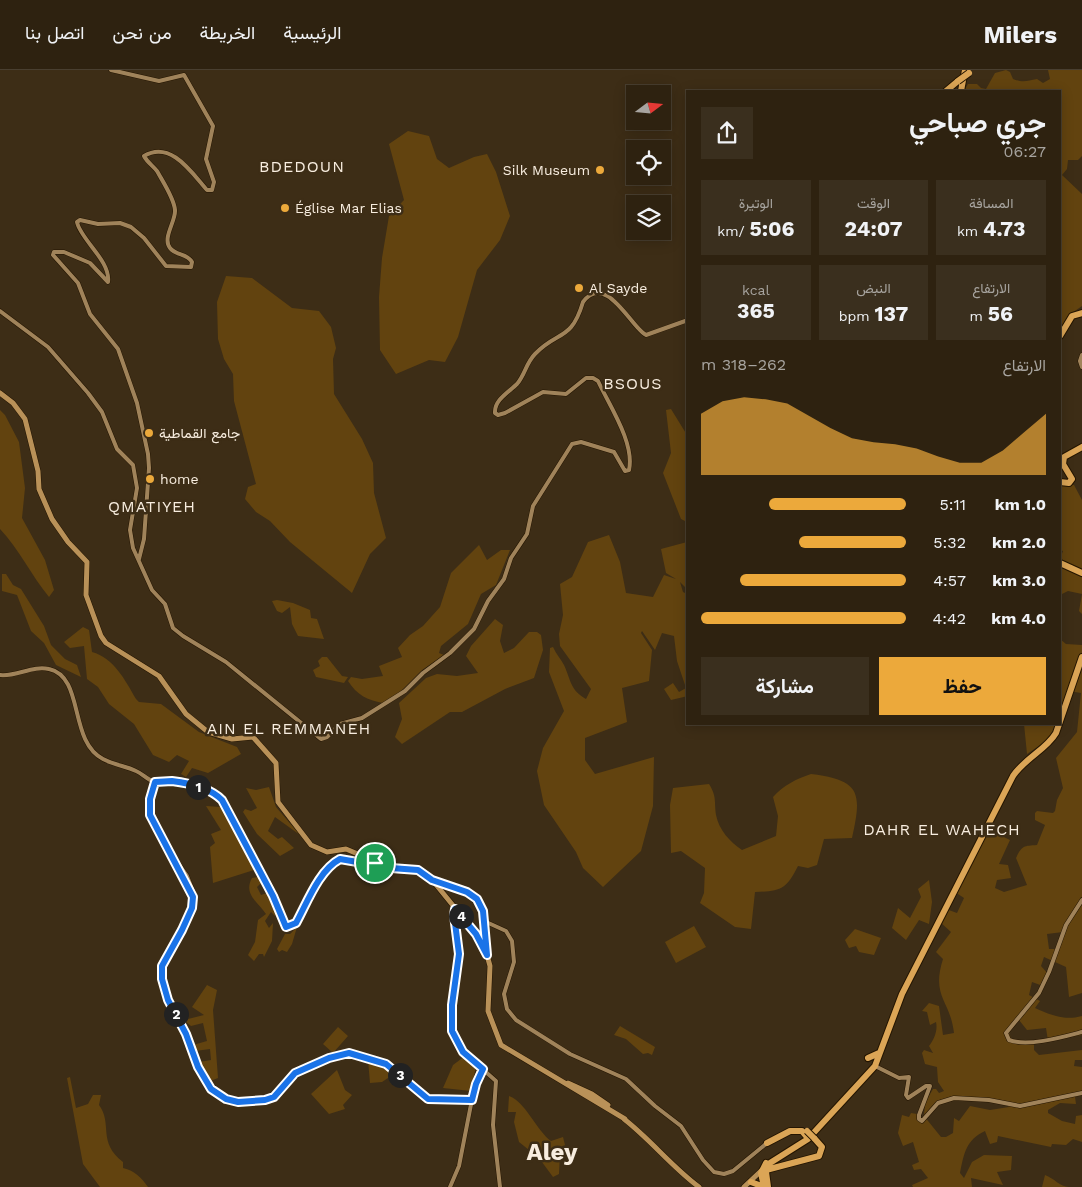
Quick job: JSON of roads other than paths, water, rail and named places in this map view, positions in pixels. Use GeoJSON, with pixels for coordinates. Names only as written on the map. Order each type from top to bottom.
{"type":"FeatureCollection","features":[{"type":"Feature","properties":{"kind":"highway"},"geometry":{"type":"LineString","coordinates":[[947,90],[967,71]]}},
{"type":"Feature","properties":{"kind":"highway"},"geometry":{"type":"LineString","coordinates":[[959,90],[967,71]]}},
{"type":"Feature","properties":{"kind":"highway"},"geometry":{"type":"LineString","coordinates":[[1061,334],[1072,316],[1082,313]]}},
{"type":"Feature","properties":{"kind":"highway"},"geometry":{"type":"LineString","coordinates":[[1061,482],[1069,483],[1072,480],[1063,464],[1064,457],[1082,447]]}},
{"type":"Feature","properties":{"kind":"highway"},"geometry":{"type":"LineString","coordinates":[[1061,561],[1082,569]]}},
{"type":"Feature","properties":{"kind":"highway"},"geometry":{"type":"LineString","coordinates":[[1061,562],[1082,573]]}},
{"type":"Feature","properties":{"kind":"highway"},"geometry":{"type":"LineString","coordinates":[[1061,716],[1074,672],[1082,655]]}},
{"type":"Feature","properties":{"kind":"highway"},"geometry":{"type":"LineString","coordinates":[[1061,718],[1082,655]]}},
{"type":"Feature","properties":{"kind":"highway"},"geometry":{"type":"LineString","coordinates":[[916,966],[1012,774],[1019,764],[1048,741],[1057,725]]}},
{"type":"Feature","properties":{"kind":"highway"},"geometry":{"type":"LineString","coordinates":[[764,1170],[772,1161],[792,1150],[820,1127],[874,1066],[900,994],[1013,776],[1022,763],[1050,742],[1059,725]]}},
{"type":"Feature","properties":{"kind":"highway"},"geometry":{"type":"LineString","coordinates":[[748,1184],[764,1187],[764,1170],[768,1161],[807,1137],[874,1066],[890,1024]]}},
{"type":"Feature","properties":{"kind":"highway"},"geometry":{"type":"LineString","coordinates":[[868,1058],[879,1052]]}},
{"type":"Feature","properties":{"kind":"highway"},"geometry":{"type":"LineString","coordinates":[[764,1170],[820,1155],[821,1145],[801,1129],[786,1130],[768,1142]]}},
{"type":"Feature","properties":{"kind":"highway"},"geometry":{"type":"LineString","coordinates":[[768,1142],[790,1131],[802,1131],[807,1137]]}},
{"type":"Feature","properties":{"kind":"highway"},"geometry":{"type":"LineString","coordinates":[[792,1150],[786,1158],[789,1162],[794,1162]]}},
{"type":"Feature","properties":{"kind":"highway"},"geometry":{"type":"LineString","coordinates":[[764,1179],[768,1187]]}},
{"type":"Feature","properties":{"kind":"main road"},"geometry":{"type":"LineString","coordinates":[[111,70],[159,81],[184,75],[213,124],[206,159],[214,188],[207,190],[188,166],[171,154],[155,153],[144,157],[157,172],[174,206],[175,214],[168,238],[168,246],[172,250],[189,257],[192,266],[166,266],[142,236],[123,224],[98,224],[80,220],[77,220],[77,224],[101,260],[108,282],[90,263],[62,251],[54,252],[53,255],[78,283],[90,314],[118,349],[143,427],[149,468],[144,539],[139,559]]}},
{"type":"Feature","properties":{"kind":"main road"},"geometry":{"type":"LineString","coordinates":[[0,311],[48,347],[88,393],[102,412],[118,449],[133,465],[137,492],[130,535],[134,555],[139,559],[152,590],[165,604],[173,628],[226,662],[319,738],[325,738],[340,724],[362,718],[400,694],[423,673],[456,648],[474,629],[488,601],[504,579],[511,558],[527,534],[533,506],[572,444],[580,442],[614,452],[621,468],[625,471],[629,470],[629,453],[626,441],[598,381],[593,378],[586,378],[566,394],[543,392],[505,413],[495,413],[497,403],[521,379],[526,367],[536,353],[572,328],[580,316],[583,302],[594,294],[604,295],[624,309],[644,334],[648,335],[686,321]]}},
{"type":"Feature","properties":{"kind":"main road"},"geometry":{"type":"LineString","coordinates":[[1082,356],[1080,360],[1082,367]]}},
{"type":"Feature","properties":{"kind":"main road"},"geometry":{"type":"LineString","coordinates":[[0,392],[13,402],[25,418],[38,471],[38,489],[52,519],[87,562],[86,595],[101,636],[106,643],[159,676],[186,714],[208,732],[232,740],[253,737],[260,742],[276,763],[278,802],[311,845],[321,851],[346,849],[375,863],[391,868],[422,871],[432,880],[476,934],[487,955]]}},
{"type":"Feature","properties":{"kind":"main road"},"geometry":{"type":"LineString","coordinates":[[0,674],[49,668],[60,674],[70,687],[81,731],[97,754],[104,760],[137,771],[145,778],[155,782],[185,783],[211,791],[222,800],[273,896],[286,927],[296,923],[304,903],[333,863],[340,859],[369,864],[375,863]]}},
{"type":"Feature","properties":{"kind":"main road"},"geometry":{"type":"LineString","coordinates":[[155,782],[150,799],[150,815],[193,897],[188,917],[165,961],[162,979],[168,1000],[186,1034],[200,1073],[208,1086],[226,1099],[244,1103],[270,1099],[295,1073],[346,1053],[386,1064],[428,1099],[472,1100]]}},
{"type":"Feature","properties":{"kind":"main road"},"geometry":{"type":"LineString","coordinates":[[432,880],[449,884],[471,895],[481,905],[490,966],[488,1011],[498,1042],[514,1054],[584,1093],[625,1119],[661,1151],[678,1171],[700,1187]]}},
{"type":"Feature","properties":{"kind":"main road"},"geometry":{"type":"LineString","coordinates":[[1082,900],[1066,925],[1049,972],[1039,993],[1006,1033],[1009,1040],[1021,1042],[1052,1040],[1082,1032]]}},
{"type":"Feature","properties":{"kind":"main road"},"geometry":{"type":"LineString","coordinates":[[455,909],[454,915],[459,954],[452,1005],[452,1031],[463,1052],[496,1080],[493,1125],[500,1187]]}},
{"type":"Feature","properties":{"kind":"main road"},"geometry":{"type":"LineString","coordinates":[[484,921],[507,932],[513,944],[514,962],[504,994],[507,1009],[516,1020],[570,1054],[626,1079],[655,1106],[681,1126],[703,1160],[714,1172],[724,1174],[734,1172],[768,1142]]}},
{"type":"Feature","properties":{"kind":"main road"},"geometry":{"type":"LineString","coordinates":[[485,929],[490,923]]}},
{"type":"Feature","properties":{"kind":"main road"},"geometry":{"type":"LineString","coordinates":[[874,1066],[899,1078],[910,1077],[906,1095],[908,1098],[926,1086],[930,1086],[930,1091],[919,1115],[919,1119],[922,1121],[938,1103],[960,1097],[993,1100],[1017,1106],[1082,1093]]}},
{"type":"Feature","properties":{"kind":"main road"},"geometry":{"type":"LineString","coordinates":[[450,1187],[459,1166],[472,1100],[481,1068]]}},
{"type":"Feature","properties":{"kind":"main road"},"geometry":{"type":"LineString","coordinates":[[748,1184],[764,1170]]}},
{"type":"Feature","properties":{"kind":"main road"},"geometry":{"type":"LineString","coordinates":[[748,1184],[764,1179]]}},
{"type":"Feature","properties":{"kind":"place","name":"Silk Museum"},"geometry":{"type":"Point","coordinates":[600,170]}},
{"type":"Feature","properties":{"kind":"place","name":"Église Mar Elias"},"geometry":{"type":"Point","coordinates":[285,208]}},
{"type":"Feature","properties":{"kind":"place","name":"Al Sayde"},"geometry":{"type":"Point","coordinates":[579,288]}},
{"type":"Feature","properties":{"kind":"place","name":"جامع القماطية"},"geometry":{"type":"Point","coordinates":[149,433]}},
{"type":"Feature","properties":{"kind":"place","name":"home"},"geometry":{"type":"Point","coordinates":[150,479]}},
{"type":"Feature","properties":{"kind":"district","name":"BDEDOUN"},"geometry":{"type":"Point","coordinates":[302,166]}},
{"type":"Feature","properties":{"kind":"district","name":"BSOUS"},"geometry":{"type":"Point","coordinates":[633,383]}},
{"type":"Feature","properties":{"kind":"district","name":"QMATIYEH"},"geometry":{"type":"Point","coordinates":[152,506]}},
{"type":"Feature","properties":{"kind":"district","name":"AIN EL REMMANEH"},"geometry":{"type":"Point","coordinates":[289,728]}},
{"type":"Feature","properties":{"kind":"district","name":"DAHR EL WAHECH"},"geometry":{"type":"Point","coordinates":[942,829]}},
{"type":"Feature","properties":{"kind":"district","name":"Aley"},"geometry":{"type":"Point","coordinates":[552,1152]}}]}
